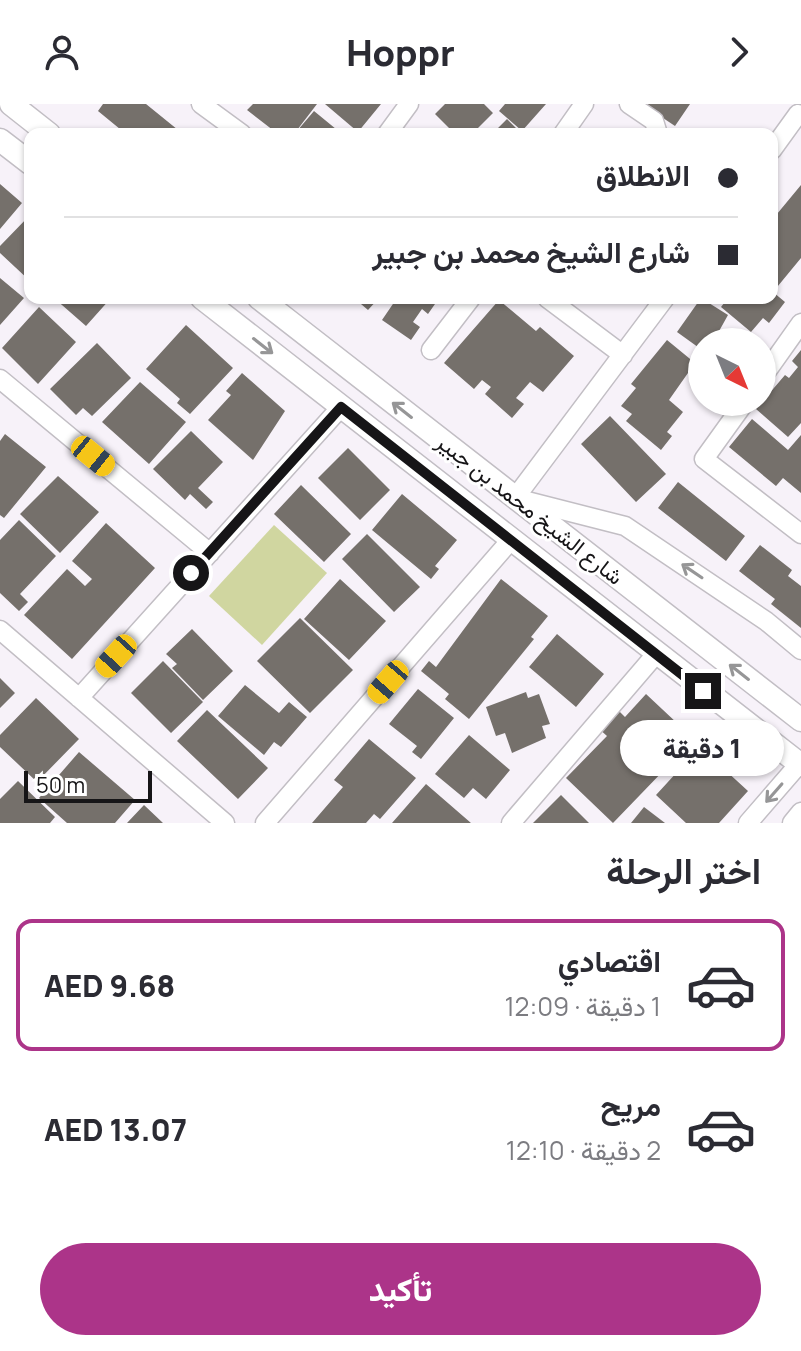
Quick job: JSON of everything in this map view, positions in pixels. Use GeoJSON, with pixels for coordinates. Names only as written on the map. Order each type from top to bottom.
{"type":"FeatureCollection","features":[{"type":"Feature","properties":{"kind":"main road"},"geometry":{"type":"LineString","coordinates":[[11,104],[24,132]]}},
{"type":"Feature","properties":{"kind":"main road","name":"شارع الشيخ محمد بن جبير"},"geometry":{"type":"LineString","coordinates":[[210,304],[800,764]]}},
{"type":"Feature","properties":{"kind":"main road","name":"شارع الشيخ محمد بن جبير"},"geometry":{"type":"LineString","coordinates":[[267,304],[801,720]]}},
{"type":"Feature","properties":{"kind":"street"},"geometry":{"type":"LineString","coordinates":[[201,104],[234,128]]}},
{"type":"Feature","properties":{"kind":"street"},"geometry":{"type":"LineString","coordinates":[[391,128],[409,104]]}},
{"type":"Feature","properties":{"kind":"street"},"geometry":{"type":"LineString","coordinates":[[568,128],[584,104]]}},
{"type":"Feature","properties":{"kind":"street"},"geometry":{"type":"LineString","coordinates":[[629,104],[654,121],[656,128]]}},
{"type":"Feature","properties":{"kind":"street"},"geometry":{"type":"LineString","coordinates":[[778,140],[795,111]]}},
{"type":"Feature","properties":{"kind":"street"},"geometry":{"type":"LineString","coordinates":[[431,350],[466,304]]}},
{"type":"Feature","properties":{"kind":"street"},"geometry":{"type":"LineString","coordinates":[[555,304],[623,355]]}},
{"type":"Feature","properties":{"kind":"street"},"geometry":{"type":"LineString","coordinates":[[661,304],[515,498],[625,526],[766,621],[801,650]]}},
{"type":"Feature","properties":{"kind":"street"},"geometry":{"type":"LineString","coordinates":[[776,358],[801,323]]}},
{"type":"Feature","properties":{"kind":"street"},"geometry":{"type":"LineString","coordinates":[[0,379],[210,553]]}},
{"type":"Feature","properties":{"kind":"street"},"geometry":{"type":"LineString","coordinates":[[79,698],[341,407]]}},
{"type":"Feature","properties":{"kind":"street"},"geometry":{"type":"LineString","coordinates":[[735,416],[704,459],[801,534]]}},
{"type":"Feature","properties":{"kind":"street"},"geometry":{"type":"LineString","coordinates":[[265,823],[510,541]]}},
{"type":"Feature","properties":{"kind":"street"},"geometry":{"type":"LineString","coordinates":[[0,630],[225,823]]}},
{"type":"Feature","properties":{"kind":"street"},"geometry":{"type":"LineString","coordinates":[[511,823],[656,654]]}},
{"type":"Feature","properties":{"kind":"street"},"geometry":{"type":"LineString","coordinates":[[748,823],[800,764]]}},
{"type":"Feature","properties":{"kind":"street"},"geometry":{"type":"LineString","coordinates":[[792,823],[801,812]]}},
{"type":"Feature","properties":{"kind":"green space"},"geometry":{"type":"Polygon","coordinates":[[[274,525],[327,573],[262,645],[209,596],[274,525]]]}},
{"type":"Feature","properties":{"kind":"building"},"geometry":{"type":"Polygon","coordinates":[[[103,104],[146,104],[176,128],[119,128],[98,111],[103,104]]]}},
{"type":"Feature","properties":{"kind":"building"},"geometry":{"type":"Polygon","coordinates":[[[253,104],[317,104],[299,128],[270,128],[247,110],[253,104]]]}},
{"type":"Feature","properties":{"kind":"building"},"geometry":{"type":"Polygon","coordinates":[[[325,104],[381,104],[361,128],[353,128],[325,104]]]}},
{"type":"Feature","properties":{"kind":"building"},"geometry":{"type":"Polygon","coordinates":[[[445,104],[484,104],[493,113],[478,128],[449,128],[435,114],[445,104]]]}},
{"type":"Feature","properties":{"kind":"building"},"geometry":{"type":"Polygon","coordinates":[[[505,104],[546,104],[525,128],[519,128],[499,111],[505,104]]]}},
{"type":"Feature","properties":{"kind":"building"},"geometry":{"type":"Polygon","coordinates":[[[642,104],[690,104],[675,126],[642,104]]]}},
{"type":"Feature","properties":{"kind":"building"},"geometry":{"type":"Polygon","coordinates":[[[314,111],[335,128],[300,128],[314,111]]]}},
{"type":"Feature","properties":{"kind":"building"},"geometry":{"type":"Polygon","coordinates":[[[507,119],[516,128],[498,128],[507,119]]]}},
{"type":"Feature","properties":{"kind":"building"},"geometry":{"type":"Polygon","coordinates":[[[0,184],[22,203],[0,229],[0,184]]]}},
{"type":"Feature","properties":{"kind":"building"},"geometry":{"type":"Polygon","coordinates":[[[801,185],[801,258],[778,286],[778,213],[801,185]]]}},
{"type":"Feature","properties":{"kind":"building"},"geometry":{"type":"Polygon","coordinates":[[[24,221],[24,275],[0,253],[0,246],[24,221]]]}},
{"type":"Feature","properties":{"kind":"building"},"geometry":{"type":"Polygon","coordinates":[[[0,278],[24,298],[0,325],[0,278]]]}},
{"type":"Feature","properties":{"kind":"building"},"geometry":{"type":"Polygon","coordinates":[[[778,296],[785,302],[769,323],[763,318],[754,328],[746,328],[721,307],[723,304],[778,304],[778,296]]]}},
{"type":"Feature","properties":{"kind":"building"},"geometry":{"type":"Polygon","coordinates":[[[61,304],[106,304],[86,326],[61,304]]]}},
{"type":"Feature","properties":{"kind":"building"},"geometry":{"type":"Polygon","coordinates":[[[393,304],[435,304],[428,314],[422,309],[413,322],[420,327],[411,340],[382,320],[393,304]]]}},
{"type":"Feature","properties":{"kind":"building"},"geometry":{"type":"Polygon","coordinates":[[[496,304],[504,304],[536,331],[540,327],[574,356],[543,392],[530,382],[516,398],[524,404],[512,418],[485,394],[491,387],[482,380],[474,389],[444,363],[496,304]]]}},
{"type":"Feature","properties":{"kind":"building"},"geometry":{"type":"Polygon","coordinates":[[[697,304],[711,304],[728,315],[721,328],[688,328],[688,340],[677,332],[697,304]]]}},
{"type":"Feature","properties":{"kind":"building"},"geometry":{"type":"Polygon","coordinates":[[[39,307],[76,342],[38,384],[2,348],[39,307]]]}},
{"type":"Feature","properties":{"kind":"building"},"geometry":{"type":"Polygon","coordinates":[[[186,325],[233,368],[190,414],[177,403],[180,399],[146,369],[186,325]]]}},
{"type":"Feature","properties":{"kind":"building"},"geometry":{"type":"Polygon","coordinates":[[[667,340],[688,357],[688,373],[669,400],[683,412],[667,432],[672,436],[661,450],[626,421],[632,414],[621,406],[636,388],[631,384],[667,340]]]}},
{"type":"Feature","properties":{"kind":"building"},"geometry":{"type":"Polygon","coordinates":[[[97,343],[131,378],[92,416],[83,408],[76,415],[50,389],[97,343]]]}},
{"type":"Feature","properties":{"kind":"building"},"geometry":{"type":"Polygon","coordinates":[[[801,350],[801,423],[788,437],[764,416],[776,416],[776,386],[785,375],[789,378],[798,367],[792,361],[801,350]]]}},
{"type":"Feature","properties":{"kind":"building"},"geometry":{"type":"Polygon","coordinates":[[[242,373],[285,411],[253,460],[208,420],[231,395],[226,391],[242,373]]]}},
{"type":"Feature","properties":{"kind":"building"},"geometry":{"type":"Polygon","coordinates":[[[140,382],[186,422],[149,464],[102,422],[140,382]]]}},
{"type":"Feature","properties":{"kind":"building"},"geometry":{"type":"Polygon","coordinates":[[[610,416],[666,474],[636,502],[581,444],[610,416]]]}},
{"type":"Feature","properties":{"kind":"building"},"geometry":{"type":"Polygon","coordinates":[[[752,419],[788,450],[801,435],[801,493],[783,478],[776,486],[729,447],[752,419]]]}},
{"type":"Feature","properties":{"kind":"building"},"geometry":{"type":"Polygon","coordinates":[[[191,431],[223,462],[198,488],[213,502],[206,509],[190,494],[185,500],[153,469],[191,431]]]}},
{"type":"Feature","properties":{"kind":"building"},"geometry":{"type":"Polygon","coordinates":[[[5,434],[46,467],[4,518],[0,515],[0,441],[5,434]]]}},
{"type":"Feature","properties":{"kind":"building"},"geometry":{"type":"Polygon","coordinates":[[[348,448],[390,490],[360,520],[318,478],[348,448]]]}},
{"type":"Feature","properties":{"kind":"building"},"geometry":{"type":"Polygon","coordinates":[[[58,476],[99,512],[60,553],[20,514],[58,476]]]}},
{"type":"Feature","properties":{"kind":"building"},"geometry":{"type":"Polygon","coordinates":[[[678,482],[745,536],[726,561],[658,508],[678,482]]]}},
{"type":"Feature","properties":{"kind":"building"},"geometry":{"type":"Polygon","coordinates":[[[301,485],[351,534],[324,562],[274,514],[301,485]]]}},
{"type":"Feature","properties":{"kind":"building"},"geometry":{"type":"Polygon","coordinates":[[[402,494],[457,540],[435,566],[439,569],[431,579],[372,530],[402,494]]]}},
{"type":"Feature","properties":{"kind":"building"},"geometry":{"type":"Polygon","coordinates":[[[19,520],[56,556],[20,594],[28,602],[19,611],[0,593],[0,540],[19,520]]]}},
{"type":"Feature","properties":{"kind":"building"},"geometry":{"type":"Polygon","coordinates":[[[106,523],[155,568],[72,659],[24,615],[67,569],[85,586],[92,579],[72,561],[106,523]]]}},
{"type":"Feature","properties":{"kind":"building"},"geometry":{"type":"Polygon","coordinates":[[[367,534],[420,587],[394,612],[342,559],[367,534]]]}},
{"type":"Feature","properties":{"kind":"building"},"geometry":{"type":"Polygon","coordinates":[[[760,545],[792,570],[788,576],[801,586],[801,628],[771,604],[775,599],[739,571],[760,545]]]}},
{"type":"Feature","properties":{"kind":"building"},"geometry":{"type":"Polygon","coordinates":[[[340,579],[386,621],[349,660],[304,619],[340,579]]]}},
{"type":"Feature","properties":{"kind":"building"},"geometry":{"type":"Polygon","coordinates":[[[501,579],[548,616],[531,637],[534,639],[469,719],[445,699],[449,694],[421,671],[429,661],[436,667],[501,579]]]}},
{"type":"Feature","properties":{"kind":"building"},"geometry":{"type":"Polygon","coordinates":[[[300,618],[353,670],[310,713],[257,661],[300,618]]]}},
{"type":"Feature","properties":{"kind":"building"},"geometry":{"type":"Polygon","coordinates":[[[192,629],[233,671],[203,700],[172,668],[177,664],[166,654],[192,629]]]}},
{"type":"Feature","properties":{"kind":"building"},"geometry":{"type":"Polygon","coordinates":[[[557,634],[604,674],[576,707],[529,667],[557,634]]]}},
{"type":"Feature","properties":{"kind":"building"},"geometry":{"type":"Polygon","coordinates":[[[163,661],[203,702],[171,733],[131,693],[163,661]]]}},
{"type":"Feature","properties":{"kind":"building"},"geometry":{"type":"Polygon","coordinates":[[[0,678],[15,693],[0,708],[0,678]]]}},
{"type":"Feature","properties":{"kind":"building"},"geometry":{"type":"Polygon","coordinates":[[[245,685],[279,713],[289,702],[307,717],[281,747],[274,742],[264,755],[218,716],[245,685]]]}},
{"type":"Feature","properties":{"kind":"building"},"geometry":{"type":"Polygon","coordinates":[[[418,689],[454,718],[421,759],[412,752],[417,746],[389,724],[418,689]]]}},
{"type":"Feature","properties":{"kind":"building"},"geometry":{"type":"Polygon","coordinates":[[[526,692],[528,698],[539,694],[550,724],[542,726],[546,738],[512,753],[505,733],[496,736],[486,707],[526,692]]]}},
{"type":"Feature","properties":{"kind":"building"},"geometry":{"type":"Polygon","coordinates":[[[646,694],[694,739],[613,823],[566,778],[607,736],[598,728],[616,708],[625,717],[646,694]]]}},
{"type":"Feature","properties":{"kind":"building"},"geometry":{"type":"Polygon","coordinates":[[[36,698],[79,739],[37,782],[0,747],[0,735],[36,698]]]}},
{"type":"Feature","properties":{"kind":"building"},"geometry":{"type":"Polygon","coordinates":[[[207,710],[268,768],[238,799],[177,741],[207,710]]]}},
{"type":"Feature","properties":{"kind":"building"},"geometry":{"type":"Polygon","coordinates":[[[469,735],[510,770],[486,799],[473,788],[464,798],[435,774],[469,735]]]}},
{"type":"Feature","properties":{"kind":"building"},"geometry":{"type":"Polygon","coordinates":[[[369,739],[416,778],[380,819],[374,814],[366,823],[312,823],[343,787],[334,780],[369,739]]]}},
{"type":"Feature","properties":{"kind":"building"},"geometry":{"type":"Polygon","coordinates":[[[700,747],[748,791],[719,823],[686,823],[656,795],[700,747]]]}},
{"type":"Feature","properties":{"kind":"building"},"geometry":{"type":"Polygon","coordinates":[[[79,752],[135,800],[115,823],[67,823],[39,798],[79,752]]]}},
{"type":"Feature","properties":{"kind":"building"},"geometry":{"type":"Polygon","coordinates":[[[18,781],[55,817],[50,823],[0,823],[0,799],[18,781]]]}},
{"type":"Feature","properties":{"kind":"building"},"geometry":{"type":"Polygon","coordinates":[[[426,784],[471,823],[392,823],[426,784]]]}},
{"type":"Feature","properties":{"kind":"building"},"geometry":{"type":"Polygon","coordinates":[[[561,795],[589,823],[533,823],[561,795]]]}},
{"type":"Feature","properties":{"kind":"building"},"geometry":{"type":"Polygon","coordinates":[[[144,805],[163,823],[127,823],[144,805]]]}},
{"type":"Feature","properties":{"kind":"building"},"geometry":{"type":"Polygon","coordinates":[[[644,807],[665,823],[631,823],[644,807]]]}},
{"type":"Feature","properties":{"kind":"route"},"geometry":{"type":"LineString","coordinates":[[191,573],[341,407],[703,691]]}}]}
